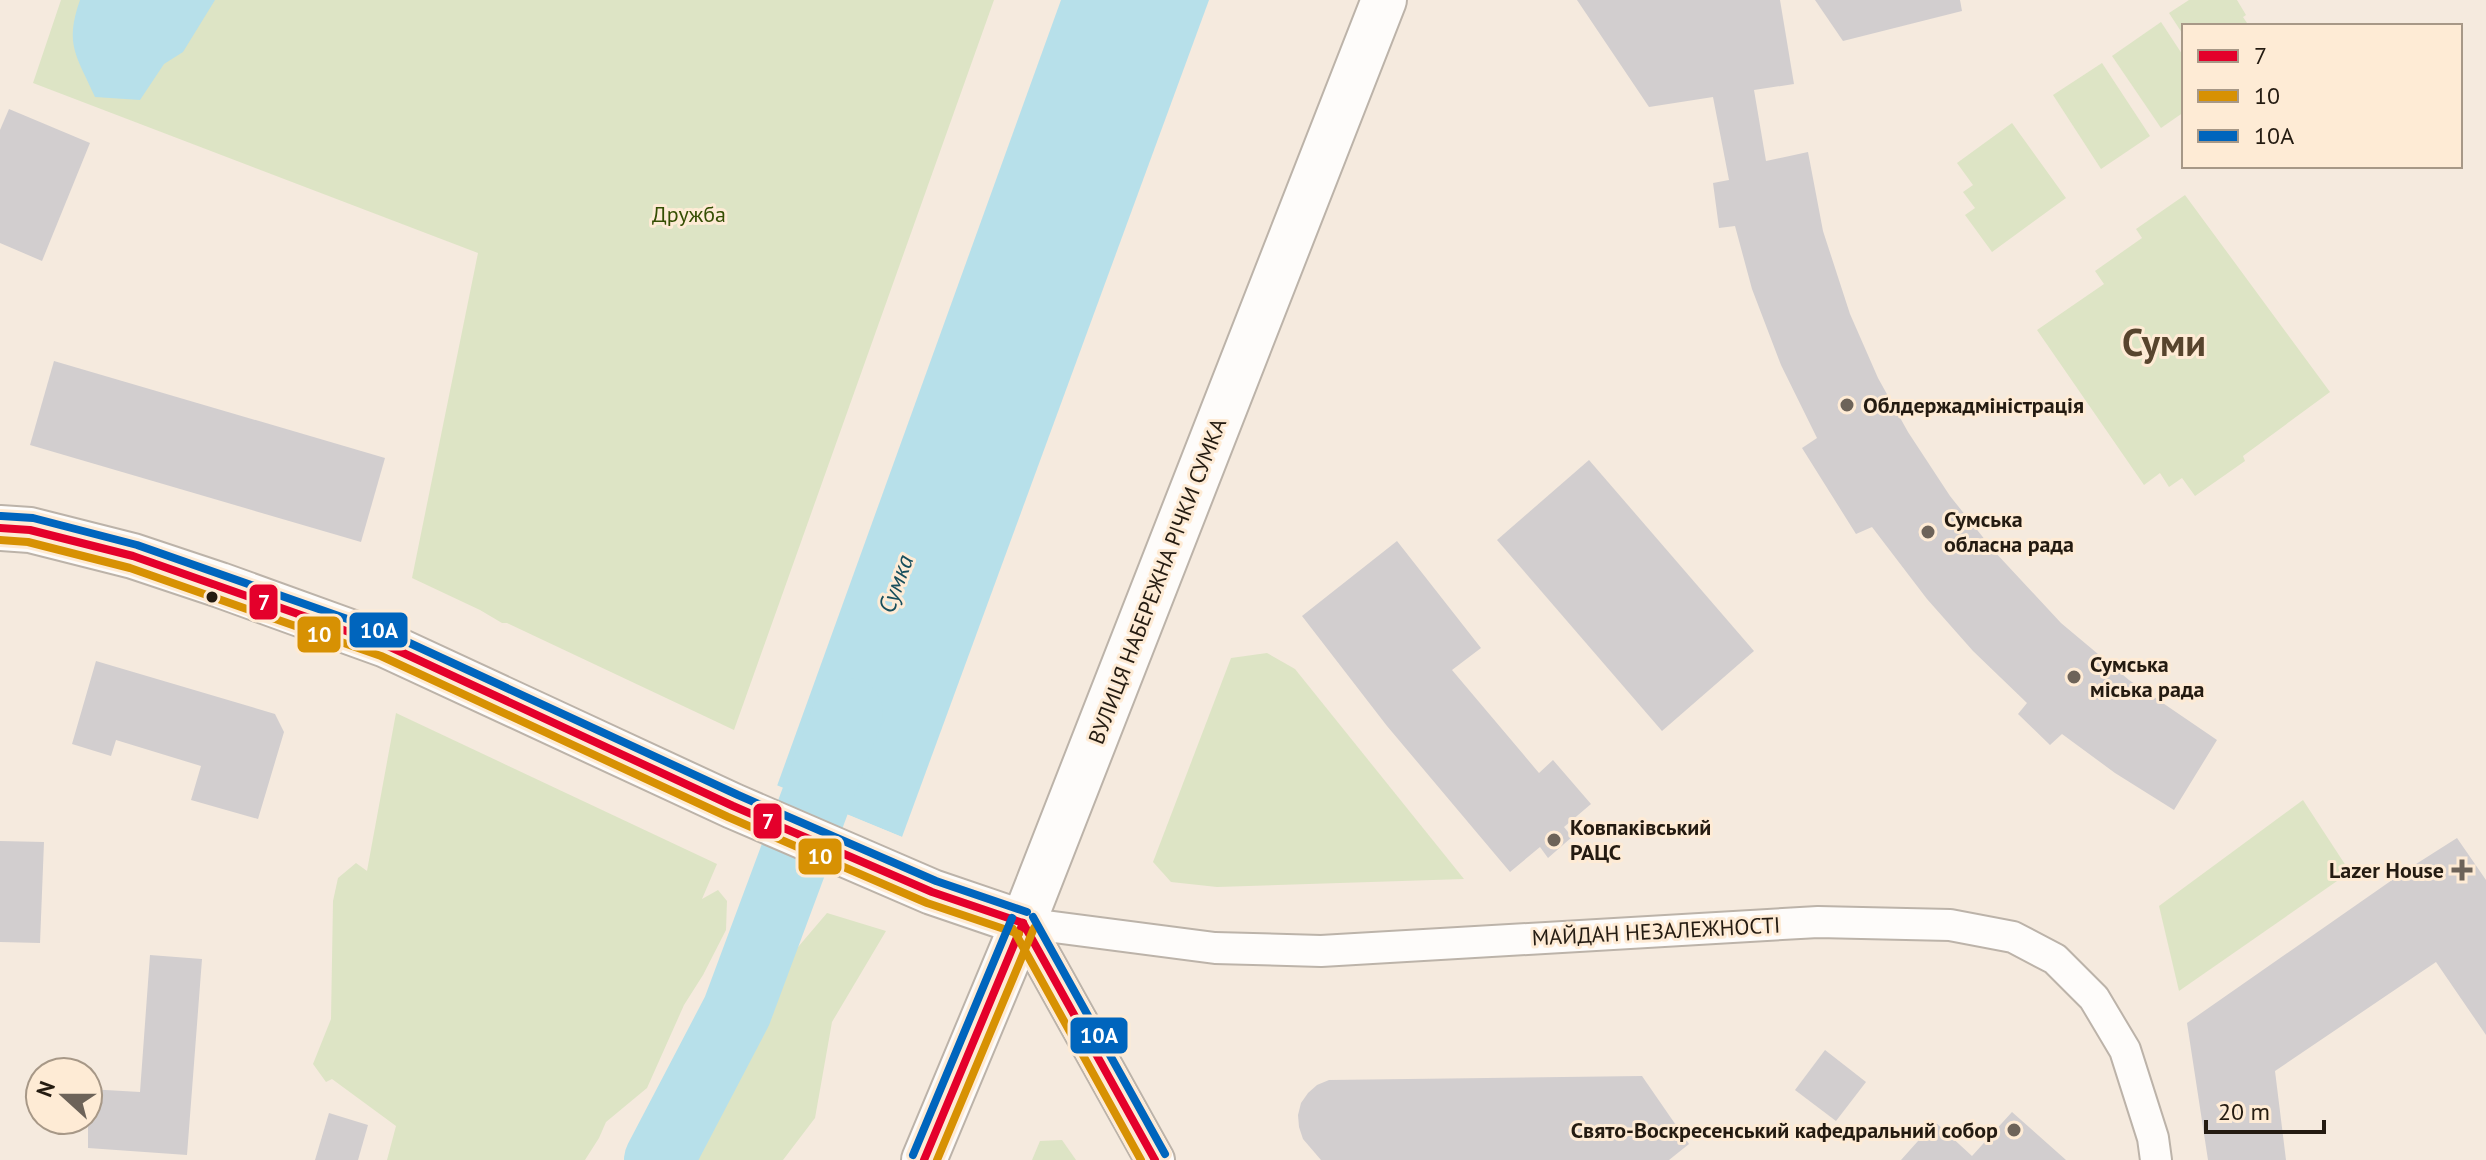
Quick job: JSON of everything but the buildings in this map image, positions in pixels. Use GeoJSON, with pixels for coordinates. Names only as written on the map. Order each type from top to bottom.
{"type":"FeatureCollection","features":[{"type":"Feature","properties":{"kind":"main road","name":"ВУЛИЦЯ НАБЕРЕЖНА РІЧКИ СУМКА"},"geometry":{"type":"LineString","coordinates":[[924,1160],[1023,923],[1384,0]]}},
{"type":"Feature","properties":{"kind":"main road"},"geometry":{"type":"LineString","coordinates":[[0,528],[30,530],[133,556],[386,645],[733,806],[932,892],[1023,923]]}},
{"type":"Feature","properties":{"kind":"street","name":"МАЙДАН НЕЗАЛЕЖНОСТІ"},"geometry":{"type":"LineString","coordinates":[[1023,923],[1215,948],[1321,951],[1818,922],[1950,925],[2013,937],[2055,959],[2094,998],[2125,1050],[2153,1138],[2156,1160]]}},
{"type":"Feature","properties":{"kind":"street"},"geometry":{"type":"LineString","coordinates":[[1023,923],[1155,1160]]}},
{"type":"Feature","properties":{"kind":"green space","name":"Дружба"},"geometry":{"type":"Polygon","coordinates":[[[61,0],[994,0],[734,730],[412,578],[478,253],[33,83],[61,0]]]}},
{"type":"Feature","properties":{"kind":"green space"},"geometry":{"type":"Polygon","coordinates":[[[2189,0],[2237,0],[2248,24],[2182,24],[2182,33],[2169,13],[2189,0]]]}},
{"type":"Feature","properties":{"kind":"green space"},"geometry":{"type":"Polygon","coordinates":[[[2161,22],[2182,54],[2182,113],[2161,128],[2112,56],[2161,22]]]}},
{"type":"Feature","properties":{"kind":"green space"},"geometry":{"type":"Polygon","coordinates":[[[2102,63],[2150,136],[2101,169],[2053,95],[2102,63]]]}},
{"type":"Feature","properties":{"kind":"green space"},"geometry":{"type":"Polygon","coordinates":[[[2012,123],[2066,198],[1992,252],[1965,215],[1975,208],[1963,192],[1973,185],[1957,163],[2012,123]]]}},
{"type":"Feature","properties":{"kind":"green space"},"geometry":{"type":"Polygon","coordinates":[[[2185,195],[2330,392],[2243,456],[2245,461],[2195,496],[2182,478],[2169,487],[2160,473],[2144,485],[2037,330],[2104,284],[2095,271],[2142,238],[2136,229],[2185,195]]]}},
{"type":"Feature","properties":{"kind":"green space"},"geometry":{"type":"Polygon","coordinates":[[[1267,653],[1295,669],[1464,879],[1217,887],[1171,882],[1153,862],[1231,658],[1267,653]]]}},
{"type":"Feature","properties":{"kind":"green space"},"geometry":{"type":"Polygon","coordinates":[[[396,713],[717,864],[702,899],[718,890],[727,901],[726,930],[684,1005],[647,1088],[606,1122],[585,1160],[387,1160],[396,1126],[332,1079],[326,1082],[313,1064],[331,1019],[333,901],[338,878],[356,863],[367,871],[396,713]]]}},
{"type":"Feature","properties":{"kind":"green space"},"geometry":{"type":"Polygon","coordinates":[[[2303,800],[2350,872],[2179,991],[2159,906],[2303,800]]]}},
{"type":"Feature","properties":{"kind":"green space"},"geometry":{"type":"Polygon","coordinates":[[[827,913],[886,931],[832,1022],[815,1118],[783,1160],[684,1160],[735,1007],[781,967],[827,913]]]}},
{"type":"Feature","properties":{"kind":"green space"},"geometry":{"type":"Polygon","coordinates":[[[1062,1140],[1076,1160],[1032,1160],[1040,1141],[1062,1140]]]}},
{"type":"Feature","properties":{"kind":"water"},"geometry":{"type":"Polygon","coordinates":[[[80,0],[215,0],[183,52],[164,64],[140,100],[95,97],[78,60],[73,40],[80,0]]]}},
{"type":"Feature","properties":{"kind":"water"},"geometry":{"type":"Polygon","coordinates":[[[1061,0],[1209,0],[902,837],[777,786],[1061,0]]]}},
{"type":"Feature","properties":{"kind":"pier"},"geometry":{"type":"Polygon","coordinates":[[[774,784],[905,839],[900,841],[776,790],[774,784]]]}},
{"type":"Feature","properties":{"kind":"waterway","name":"Сумка"},"geometry":{"type":"LineString","coordinates":[[659,1160],[737,1011],[848,713]]}},
{"type":"Feature","properties":{"kind":"transit line","name":"10А"},"geometry":{"type":"LineString","coordinates":[[1,516],[33,518],[137,545],[390,634],[738,795],[936,881],[1027,912]]}},
{"type":"Feature","properties":{"kind":"transit line","name":"7"},"geometry":{"type":"LineString","coordinates":[[0,528],[30,530],[133,556],[386,645],[733,806],[932,892],[1023,923]]}},
{"type":"Feature","properties":{"kind":"transit line","name":"10"},"geometry":{"type":"LineString","coordinates":[[0,540],[28,542],[130,568],[381,656],[728,817],[927,903],[1019,934]]}},
{"type":"Feature","properties":{"kind":"transit line","name":"10А"},"geometry":{"type":"LineString","coordinates":[[1033,917],[1165,1154]]}},
{"type":"Feature","properties":{"kind":"transit line","name":"10А"},"geometry":{"type":"LineString","coordinates":[[913,1155],[1012,918]]}},
{"type":"Feature","properties":{"kind":"transit line","name":"7"},"geometry":{"type":"LineString","coordinates":[[1023,923],[1155,1160]]}},
{"type":"Feature","properties":{"kind":"transit line","name":"7"},"geometry":{"type":"LineString","coordinates":[[924,1160],[1023,923]]}},
{"type":"Feature","properties":{"kind":"transit line","name":"10"},"geometry":{"type":"LineString","coordinates":[[937,1160],[1034,928]]}},
{"type":"Feature","properties":{"kind":"transit line","name":"10"},"geometry":{"type":"LineString","coordinates":[[1013,929],[1141,1160]]}},
{"type":"Feature","properties":{"kind":"place","name":"Облдержадміністрація"},"geometry":{"type":"Point","coordinates":[1847,405]}},
{"type":"Feature","properties":{"kind":"place","name":"Сумська обласна рада"},"geometry":{"type":"Point","coordinates":[1928,532]}},
{"type":"Feature","properties":{"kind":"place","name":"Сумська міська рада"},"geometry":{"type":"Point","coordinates":[2074,677]}},
{"type":"Feature","properties":{"kind":"place","name":"Ковпаківський РАЦС"},"geometry":{"type":"Point","coordinates":[1554,840]}},
{"type":"Feature","properties":{"kind":"place","name":"Lazer House"},"geometry":{"type":"Point","coordinates":[2462,870]}},
{"type":"Feature","properties":{"kind":"place","name":"Свято-Воскресенський кафедральний собор"},"geometry":{"type":"Point","coordinates":[2014,1130]}},
{"type":"Feature","properties":{"kind":"district","name":"Суми"},"geometry":{"type":"Point","coordinates":[2164,343]}}]}
